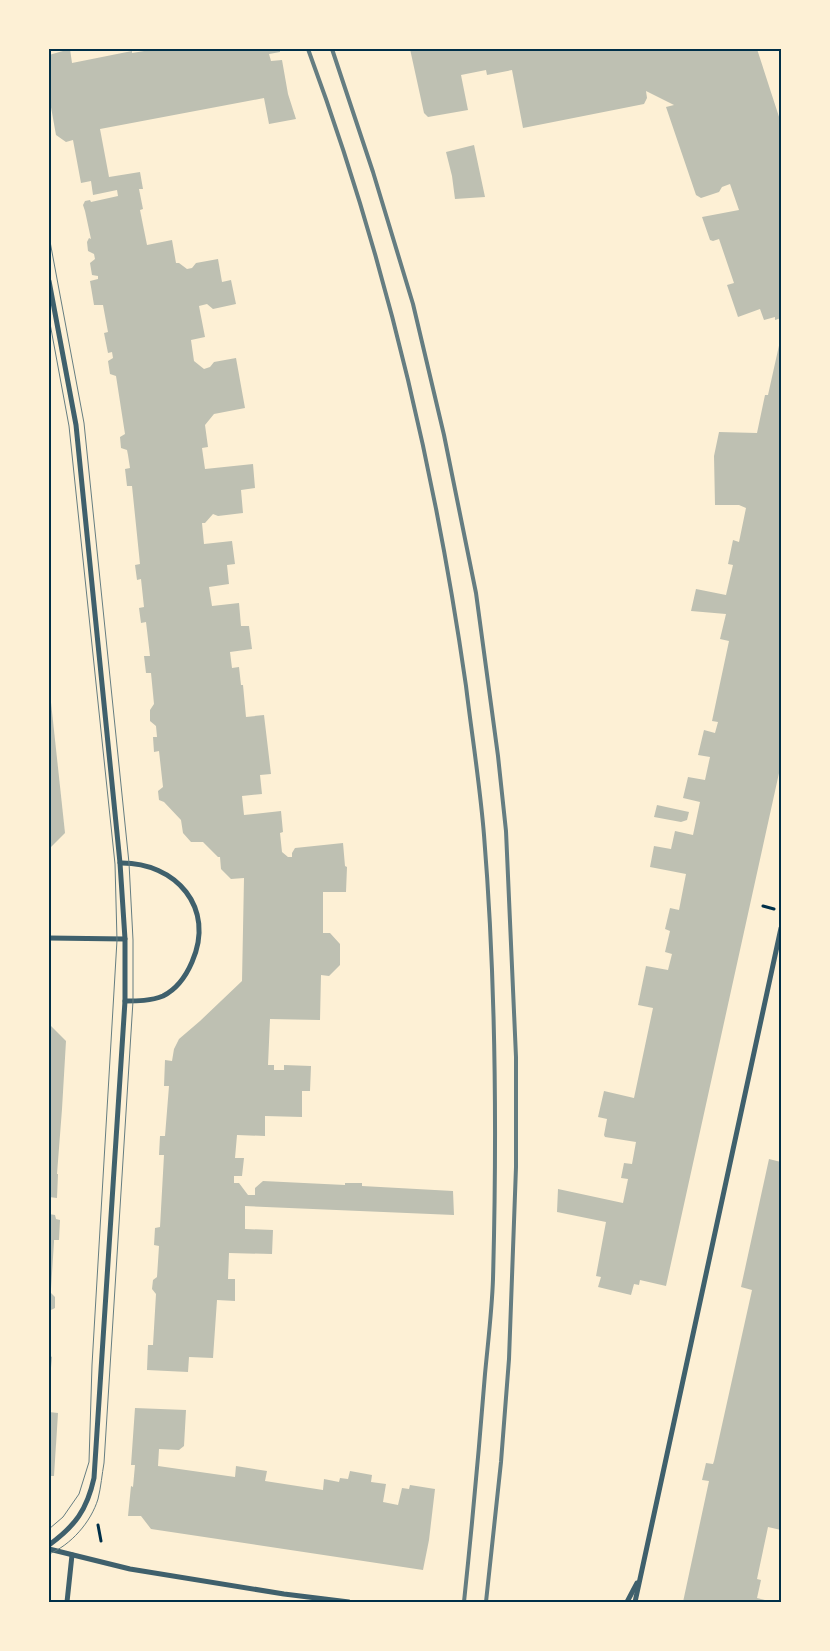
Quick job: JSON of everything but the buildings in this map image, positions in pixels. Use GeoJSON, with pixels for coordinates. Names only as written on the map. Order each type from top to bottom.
{"type":"FeatureCollection","features":[{"type":"Feature","properties":{"kind":"street"},"geometry":{"type":"LineString","coordinates":[[49,281],[76,425],[120,863],[125,940],[125,1002],[94,1478],[83,1512],[67,1532],[49,1545]]}},
{"type":"Feature","properties":{"kind":"street"},"geometry":{"type":"LineString","coordinates":[[120,863],[145,866],[163,872],[176,880],[191,897],[199,922],[199,938],[195,957],[187,974],[174,989],[150,1000],[125,1002]]}},
{"type":"Feature","properties":{"kind":"street"},"geometry":{"type":"LineString","coordinates":[[635,1602],[781,928]]}},
{"type":"Feature","properties":{"kind":"street"},"geometry":{"type":"LineString","coordinates":[[49,938],[125,940]]}},
{"type":"Feature","properties":{"kind":"street"},"geometry":{"type":"LineString","coordinates":[[49,1549],[130,1569],[284,1594],[349,1602]]}},
{"type":"Feature","properties":{"kind":"street"},"geometry":{"type":"LineString","coordinates":[[67,1602],[72,1555]]}},
{"type":"Feature","properties":{"kind":"street"},"geometry":{"type":"LineString","coordinates":[[627,1602],[641,1571]]}},
{"type":"Feature","properties":{"kind":"tram line"},"geometry":{"type":"LineString","coordinates":[[49,236],[84,423],[129,863],[133,940],[133,1001],[104,1463],[95,1508],[79,1532],[65,1545],[49,1554]]}},
{"type":"Feature","properties":{"kind":"tram line"},"geometry":{"type":"LineString","coordinates":[[49,318],[69,426],[115,864],[117,940],[92,1365],[89,1462],[79,1494],[63,1517],[49,1529]]}},
{"type":"Feature","properties":{"kind":"railway"},"geometry":{"type":"LineString","coordinates":[[308,49],[360,204],[404,363],[439,524],[453,605],[466,686],[482,816],[488,890],[495,1057],[493,1279],[464,1602]]}},
{"type":"Feature","properties":{"kind":"railway"},"geometry":{"type":"LineString","coordinates":[[332,49],[373,172],[413,304],[444,435],[476,593],[506,831],[516,1057],[516,1167],[509,1359],[501,1462],[486,1602]]}}]}
